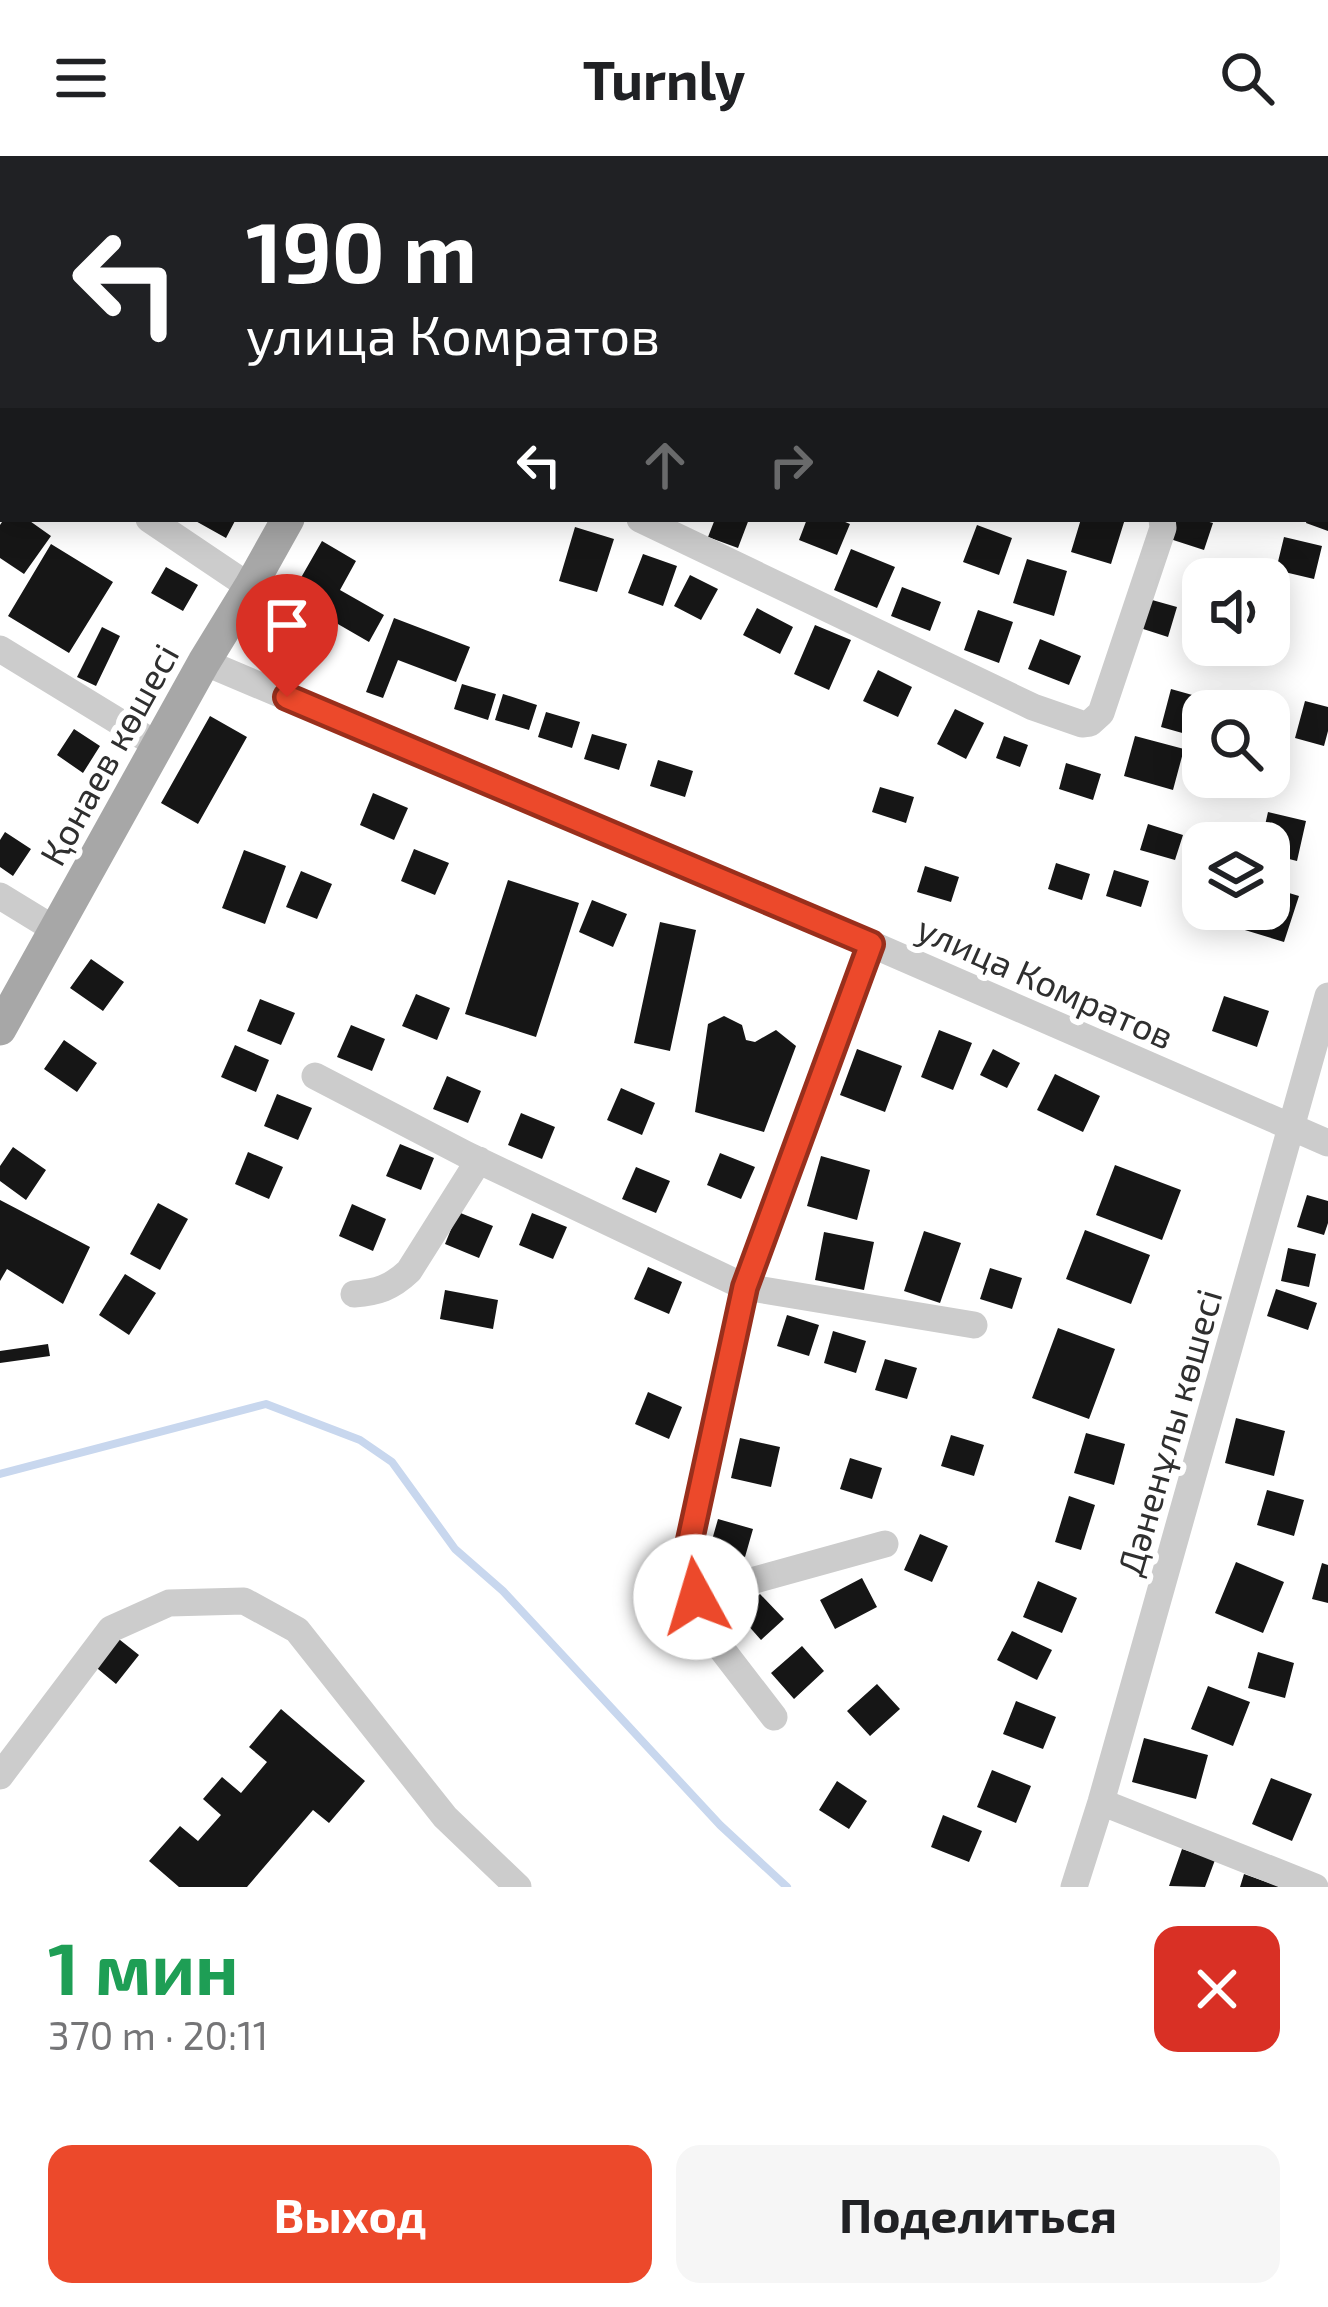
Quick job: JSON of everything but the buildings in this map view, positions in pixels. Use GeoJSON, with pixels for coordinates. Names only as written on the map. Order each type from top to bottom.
{"type":"FeatureCollection","features":[{"type":"Feature","properties":{"kind":"main road","name":"Қонаев көшесі"},"geometry":{"type":"LineString","coordinates":[[0,1029],[203,662],[286,522]]}},
{"type":"Feature","properties":{"kind":"street"},"geometry":{"type":"LineString","coordinates":[[153,522],[250,587]]}},
{"type":"Feature","properties":{"kind":"street"},"geometry":{"type":"LineString","coordinates":[[646,522],[1033,707],[1082,724],[1101,713],[1162,522]]}},
{"type":"Feature","properties":{"kind":"street"},"geometry":{"type":"LineString","coordinates":[[0,649],[157,746]]}},
{"type":"Feature","properties":{"kind":"street","name":"улица Комратов"},"geometry":{"type":"LineString","coordinates":[[203,662],[1328,1143]]}},
{"type":"Feature","properties":{"kind":"street"},"geometry":{"type":"LineString","coordinates":[[0,896],[54,929]]}},
{"type":"Feature","properties":{"kind":"street"},"geometry":{"type":"LineString","coordinates":[[774,1718],[707,1630],[685,1563],[745,1287],[871,944]]}},
{"type":"Feature","properties":{"kind":"street","name":"Дәненұлы көшесі"},"geometry":{"type":"LineString","coordinates":[[1073,1887],[1328,996]]}},
{"type":"Feature","properties":{"kind":"street"},"geometry":{"type":"LineString","coordinates":[[315,1076],[745,1287],[974,1324]]}},
{"type":"Feature","properties":{"kind":"street"},"geometry":{"type":"LineString","coordinates":[[354,1294],[393,1286],[409,1271],[479,1160]]}},
{"type":"Feature","properties":{"kind":"street"},"geometry":{"type":"LineString","coordinates":[[685,1563],[740,1584],[885,1544]]}},
{"type":"Feature","properties":{"kind":"street"},"geometry":{"type":"LineString","coordinates":[[0,1776],[111,1629],[169,1603],[244,1601],[297,1630],[445,1817],[518,1887]]}},
{"type":"Feature","properties":{"kind":"street"},"geometry":{"type":"LineString","coordinates":[[1101,1802],[1316,1887]]}},
{"type":"Feature","properties":{"kind":"waterway"},"geometry":{"type":"LineString","coordinates":[[0,1474],[266,1404],[360,1440],[392,1462],[455,1549],[503,1591],[720,1825],[787,1887]]}},
{"type":"Feature","properties":{"kind":"route"},"geometry":{"type":"LineString","coordinates":[[287,697],[871,944],[745,1287],[685,1563],[696,1597]]}}]}
